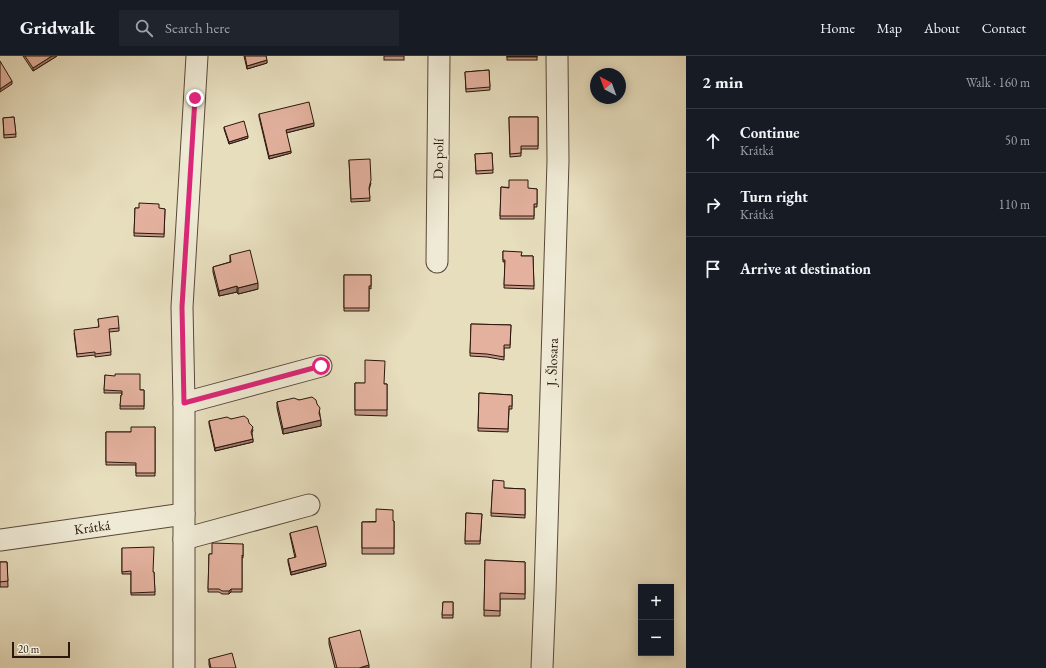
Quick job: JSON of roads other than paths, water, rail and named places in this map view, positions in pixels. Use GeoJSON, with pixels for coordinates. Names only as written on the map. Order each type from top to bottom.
{"type":"FeatureCollection","features":[{"type":"Feature","properties":{"kind":"street"},"geometry":{"type":"LineString","coordinates":[[184,668],[184,403],[182,307],[197,56]]}},
{"type":"Feature","properties":{"kind":"street","name":"Do polí"},"geometry":{"type":"LineString","coordinates":[[437,262],[439,56]]}},
{"type":"Feature","properties":{"kind":"street","name":"J. Šlosara"},"geometry":{"type":"LineString","coordinates":[[542,668],[558,161],[557,56]]}},
{"type":"Feature","properties":{"kind":"street"},"geometry":{"type":"LineString","coordinates":[[184,403],[321,366]]}},
{"type":"Feature","properties":{"kind":"street"},"geometry":{"type":"LineString","coordinates":[[184,539],[309,505]]}},
{"type":"Feature","properties":{"kind":"street","name":"Krátká"},"geometry":{"type":"LineString","coordinates":[[0,540],[184,514]]}}]}
